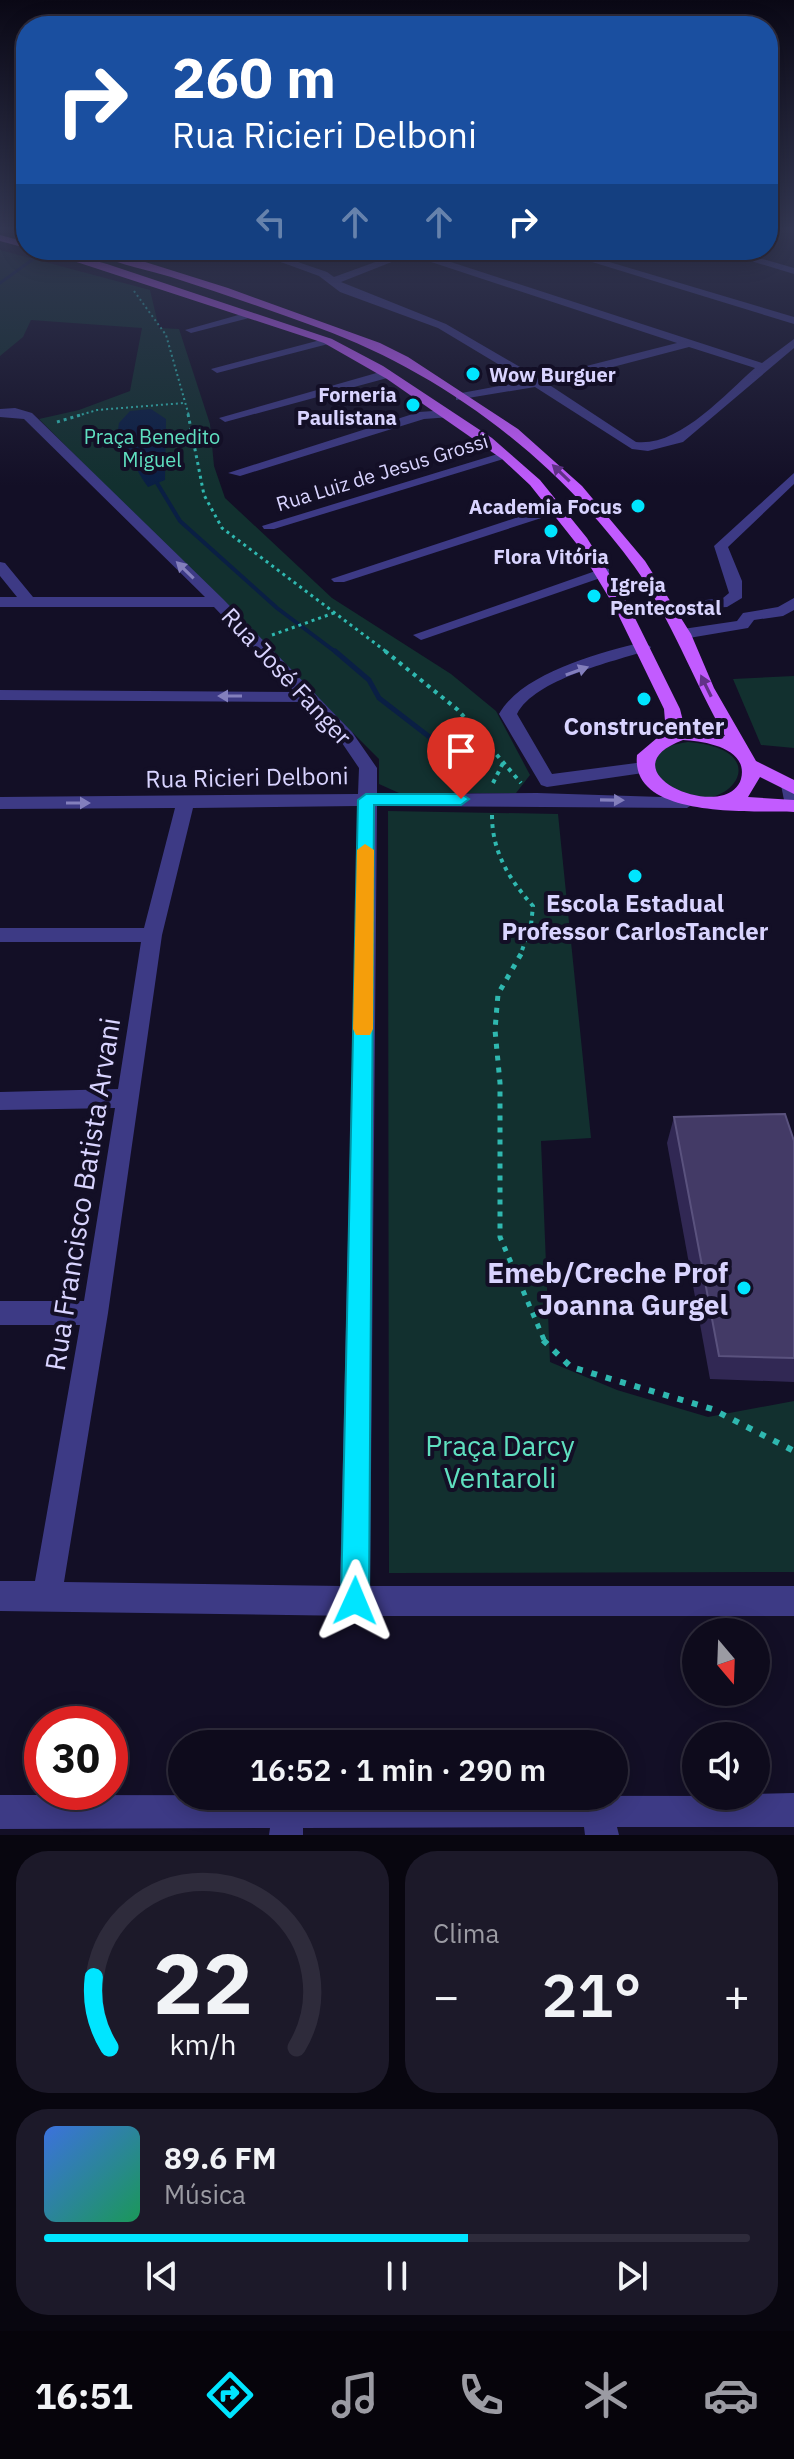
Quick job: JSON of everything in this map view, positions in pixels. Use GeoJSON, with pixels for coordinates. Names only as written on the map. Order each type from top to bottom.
{"type":"FeatureCollection","features":[{"type":"Feature","properties":{"kind":"main road"},"geometry":{"type":"LineString","coordinates":[[249,315],[328,341],[387,374],[506,456],[558,508],[604,572],[672,709],[674,721],[665,739]]}},
{"type":"Feature","properties":{"kind":"main road"},"geometry":{"type":"LineString","coordinates":[[293,315],[340,330],[404,359],[479,409],[546,458],[616,532],[668,608],[706,688],[748,759],[753,777],[749,788],[738,797],[723,802]]}},
{"type":"Feature","properties":{"kind":"main road"},"geometry":{"type":"LineString","coordinates":[[433,404],[441,398],[460,397]]}},
{"type":"Feature","properties":{"kind":"main road"},"geometry":{"type":"LineString","coordinates":[[447,414],[479,409]]}},
{"type":"Feature","properties":{"kind":"main road"},"geometry":{"type":"LineString","coordinates":[[792,786],[748,759],[732,745],[707,736],[681,735],[665,739],[653,745],[646,754],[644,768],[656,787],[687,802],[794,806]]}},
{"type":"Feature","properties":{"kind":"street"},"geometry":{"type":"LineString","coordinates":[[191,330],[249,315]]}},
{"type":"Feature","properties":{"kind":"street"},"geometry":{"type":"LineString","coordinates":[[411,315],[442,326],[546,383],[619,437],[632,445],[648,447],[678,439],[794,342]]}},
{"type":"Feature","properties":{"kind":"street"},"geometry":{"type":"LineString","coordinates":[[606,315],[763,367]]}},
{"type":"Feature","properties":{"kind":"street"},"geometry":{"type":"LineString","coordinates":[[773,315],[794,321]]}},
{"type":"Feature","properties":{"kind":"street"},"geometry":{"type":"LineString","coordinates":[[217,369],[328,341]]}},
{"type":"Feature","properties":{"kind":"street"},"geometry":{"type":"LineString","coordinates":[[479,409],[546,383],[690,343]]}},
{"type":"Feature","properties":{"kind":"street"},"geometry":{"type":"LineString","coordinates":[[225,418],[387,374]]}},
{"type":"Feature","properties":{"kind":"street"},"geometry":{"type":"LineString","coordinates":[[460,397],[546,383]]}},
{"type":"Feature","properties":{"kind":"street"},"geometry":{"type":"LineString","coordinates":[[423,415],[433,404]]}},
{"type":"Feature","properties":{"kind":"street","name":"Rua José Fanger"},"geometry":{"type":"LineString","coordinates":[[8,412],[28,416],[218,602],[346,736],[368,768],[355,1601]]}},
{"type":"Feature","properties":{"kind":"street"},"geometry":{"type":"LineString","coordinates":[[235,473],[423,415],[447,414]]}},
{"type":"Feature","properties":{"kind":"street","name":"Rua Luiz de Jesus Grossi"},"geometry":{"type":"LineString","coordinates":[[269,526],[506,456]]}},
{"type":"Feature","properties":{"kind":"street"},"geometry":{"type":"LineString","coordinates":[[668,608],[727,602],[737,595],[738,581],[722,554],[721,546],[794,477]]}},
{"type":"Feature","properties":{"kind":"street"},"geometry":{"type":"LineString","coordinates":[[339,579],[558,508]]}},
{"type":"Feature","properties":{"kind":"street"},"geometry":{"type":"LineString","coordinates":[[0,566],[29,602]]}},
{"type":"Feature","properties":{"kind":"street"},"geometry":{"type":"LineString","coordinates":[[421,635],[604,572]]}},
{"type":"Feature","properties":{"kind":"street"},"geometry":{"type":"LineString","coordinates":[[0,602],[218,602]]}},
{"type":"Feature","properties":{"kind":"street"},"geometry":{"type":"LineString","coordinates":[[683,634],[742,625],[749,616],[783,611],[794,603]]}},
{"type":"Feature","properties":{"kind":"street"},"geometry":{"type":"LineString","coordinates":[[547,781],[508,714],[513,701],[538,685],[643,647]]}},
{"type":"Feature","properties":{"kind":"street"},"geometry":{"type":"LineString","coordinates":[[0,695],[308,697]]}},
{"type":"Feature","properties":{"kind":"street"},"geometry":{"type":"LineString","coordinates":[[547,781],[644,768]]}},
{"type":"Feature","properties":{"kind":"street"},"geometry":{"type":"LineString","coordinates":[[537,799],[547,781]]}},
{"type":"Feature","properties":{"kind":"street"},"geometry":{"type":"LineString","coordinates":[[792,786],[794,806]]}},
{"type":"Feature","properties":{"kind":"street","name":"Rua Ricieri Delboni"},"geometry":{"type":"LineString","coordinates":[[0,803],[492,799],[687,802]]}},
{"type":"Feature","properties":{"kind":"street","name":"Rua Francisco Batista Arvani"},"geometry":{"type":"LineString","coordinates":[[47,1596],[95,1313],[152,935],[185,803]]}},
{"type":"Feature","properties":{"kind":"street"},"geometry":{"type":"LineString","coordinates":[[0,935],[152,935]]}},
{"type":"Feature","properties":{"kind":"street"},"geometry":{"type":"LineString","coordinates":[[0,1101],[129,1098]]}},
{"type":"Feature","properties":{"kind":"street"},"geometry":{"type":"LineString","coordinates":[[0,1313],[95,1313]]}},
{"type":"Feature","properties":{"kind":"street"},"geometry":{"type":"LineString","coordinates":[[0,1596],[355,1601],[794,1601]]}},
{"type":"Feature","properties":{"kind":"street"},"geometry":{"type":"LineString","coordinates":[[0,1812],[286,1823],[600,1823],[794,1810]]}},
{"type":"Feature","properties":{"kind":"path"},"geometry":{"type":"LineString","coordinates":[[151,315],[166,335],[193,432],[204,495],[222,528],[445,698],[537,799]]}},
{"type":"Feature","properties":{"kind":"path"},"geometry":{"type":"LineString","coordinates":[[42,430],[97,410],[184,403]]}},
{"type":"Feature","properties":{"kind":"path"},"geometry":{"type":"LineString","coordinates":[[290,628],[334,613]]}},
{"type":"Feature","properties":{"kind":"path"},"geometry":{"type":"LineString","coordinates":[[503,763],[491,786],[491,831],[500,861],[517,889],[533,906],[531,925],[518,962],[498,994],[495,1030],[500,1083],[500,1237],[541,1338],[571,1367],[712,1409],[794,1451]]}},
{"type":"Feature","properties":{"kind":"green space","name":"Praça Benedito Miguel"},"geometry":{"type":"Polygon","coordinates":[[[0,315],[156,315],[159,328],[179,329],[210,424],[214,466],[225,498],[332,598],[451,674],[496,711],[530,775],[516,793],[399,793],[379,784],[379,759],[39,419],[79,410],[130,391],[142,328],[31,320],[23,337],[0,356],[0,315]]]}},
{"type":"Feature","properties":{"kind":"green space"},"geometry":{"type":"Polygon","coordinates":[[[794,676],[794,748],[761,745],[733,679],[794,676]]]}},
{"type":"Feature","properties":{"kind":"green space"},"geometry":{"type":"Polygon","coordinates":[[[688,742],[717,748],[734,758],[739,770],[734,782],[724,792],[708,798],[689,797],[670,788],[653,770],[656,757],[664,749],[688,742]]]}},
{"type":"Feature","properties":{"kind":"green space","name":"Praça Darcy Ventaroli"},"geometry":{"type":"Polygon","coordinates":[[[388,811],[558,814],[591,1138],[541,1141],[550,1362],[617,1390],[708,1417],[794,1401],[794,1572],[389,1573],[388,811]]]}},
{"type":"Feature","properties":{"kind":"water"},"geometry":{"type":"Polygon","coordinates":[[[151,409],[166,419],[165,480],[148,487],[117,437],[119,423],[130,411],[151,409]]]}},
{"type":"Feature","properties":{"kind":"building","name":"Emeb/Creche Prof Joanna Gurgel"},"geometry":{"type":"Polygon","coordinates":[[[785,1114],[794,1141],[794,1358],[719,1356],[674,1117],[785,1114]]]}},
{"type":"Feature","properties":{"kind":"waterway"},"geometry":{"type":"LineString","coordinates":[[157,483],[180,521],[277,608],[337,653]]}},
{"type":"Feature","properties":{"kind":"waterway"},"geometry":{"type":"LineString","coordinates":[[335,651],[369,680],[379,698],[449,752]]}},
{"type":"Feature","properties":{"kind":"slow traffic"},"geometry":{"type":"LineString","coordinates":[[363,1029],[365,850]]}},
{"type":"Feature","properties":{"kind":"place","name":"Wow Burguer"},"geometry":{"type":"Point","coordinates":[473,374]}},
{"type":"Feature","properties":{"kind":"place","name":"Forneria Paulistana"},"geometry":{"type":"Point","coordinates":[413,405]}},
{"type":"Feature","properties":{"kind":"place","name":"Academia Focus"},"geometry":{"type":"Point","coordinates":[638,506]}},
{"type":"Feature","properties":{"kind":"place","name":"Flora Vitória"},"geometry":{"type":"Point","coordinates":[551,531]}},
{"type":"Feature","properties":{"kind":"place","name":"Igreja Pentecostal"},"geometry":{"type":"Point","coordinates":[594,596]}},
{"type":"Feature","properties":{"kind":"place","name":"Construcenter"},"geometry":{"type":"Point","coordinates":[644,699]}},
{"type":"Feature","properties":{"kind":"place","name":"Escola Estadual Professor CarlosTancler"},"geometry":{"type":"Point","coordinates":[635,876]}},
{"type":"Feature","properties":{"kind":"place","name":"Emeb/Creche Prof Joanna Gurgel"},"geometry":{"type":"Point","coordinates":[744,1288]}},
{"type":"Feature","properties":{"kind":"route"},"geometry":{"type":"LineString","coordinates":[[355,1601],[366,800],[461,799]]}}]}
